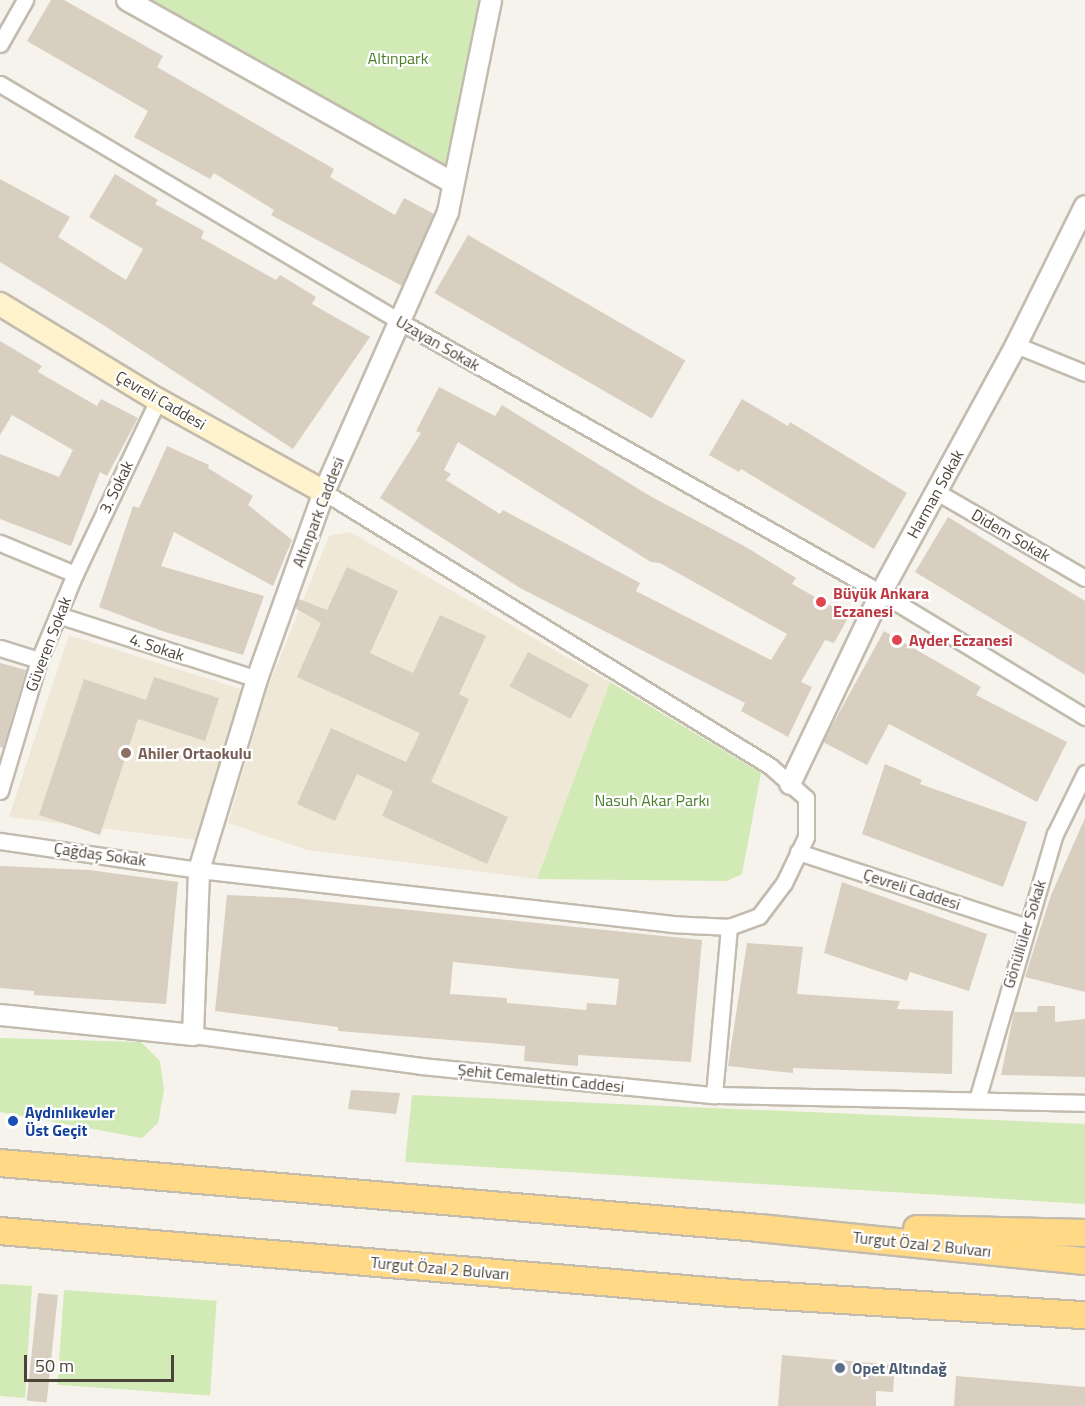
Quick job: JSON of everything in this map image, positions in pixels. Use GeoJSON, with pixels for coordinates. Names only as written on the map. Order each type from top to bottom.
{"type":"FeatureCollection","features":[{"type":"Feature","properties":{"kind":"highway","name":"Turgut Özal 2 Bulvarı"},"geometry":{"type":"LineString","coordinates":[[0,1162],[759,1228],[1085,1260]]}},
{"type":"Feature","properties":{"kind":"highway","name":"Turgut Özal 2 Bulvarı"},"geometry":{"type":"LineString","coordinates":[[759,1228],[1085,1233]]}},
{"type":"Feature","properties":{"kind":"highway","name":"Turgut Özal 2 Bulvarı"},"geometry":{"type":"LineString","coordinates":[[0,1231],[880,1303],[1085,1315]]}},
{"type":"Feature","properties":{"kind":"highway","name":"Turgut Özal 2 Bulvarı"},"geometry":{"type":"LineString","coordinates":[[880,1303],[1085,1333]]}},
{"type":"Feature","properties":{"kind":"main road","name":"Çevreli Caddesi"},"geometry":{"type":"LineString","coordinates":[[0,304],[158,400],[324,492]]}},
{"type":"Feature","properties":{"kind":"street"},"geometry":{"type":"LineString","coordinates":[[0,44],[25,0]]}},
{"type":"Feature","properties":{"kind":"street"},"geometry":{"type":"LineString","coordinates":[[127,0],[453,183]]}},
{"type":"Feature","properties":{"kind":"street","name":"Altınpark Caddesi"},"geometry":{"type":"LineString","coordinates":[[193,1035],[199,870],[257,679],[324,492],[448,212],[491,0]]}},
{"type":"Feature","properties":{"kind":"street","name":"Uzayan Sokak"},"geometry":{"type":"LineString","coordinates":[[0,84],[399,321],[881,592],[1085,717]]}},
{"type":"Feature","properties":{"kind":"street","name":"Harman Sokak"},"geometry":{"type":"LineString","coordinates":[[790,784],[881,592],[1016,345],[1084,209]]}},
{"type":"Feature","properties":{"kind":"street"},"geometry":{"type":"LineString","coordinates":[[1016,345],[1085,373]]}},
{"type":"Feature","properties":{"kind":"street","name":"3. Sokak"},"geometry":{"type":"LineString","coordinates":[[75,574],[158,400]]}},
{"type":"Feature","properties":{"kind":"street"},"geometry":{"type":"LineString","coordinates":[[324,492],[770,766],[806,798],[806,837],[784,883],[759,916],[729,927],[714,1095]]}},
{"type":"Feature","properties":{"kind":"street","name":"Didem Sokak"},"geometry":{"type":"LineString","coordinates":[[937,492],[1085,578]]}},
{"type":"Feature","properties":{"kind":"street","name":"Güveren Sokak"},"geometry":{"type":"LineString","coordinates":[[0,543],[75,574],[39,660],[0,791]]}},
{"type":"Feature","properties":{"kind":"street","name":"4. Sokak"},"geometry":{"type":"LineString","coordinates":[[58,615],[257,679]]}},
{"type":"Feature","properties":{"kind":"street"},"geometry":{"type":"LineString","coordinates":[[0,648],[39,660]]}},
{"type":"Feature","properties":{"kind":"street","name":"Gönüllüler Sokak"},"geometry":{"type":"LineString","coordinates":[[977,1100],[1025,926],[1055,834],[1085,773]]}},
{"type":"Feature","properties":{"kind":"street","name":"Çağdaş Sokak"},"geometry":{"type":"LineString","coordinates":[[0,841],[199,870],[672,924],[729,927]]}},
{"type":"Feature","properties":{"kind":"street","name":"Çevreli Caddesi"},"geometry":{"type":"LineString","coordinates":[[798,852],[1025,926]]}},
{"type":"Feature","properties":{"kind":"street","name":"Şehit Cemalettin Caddesi"},"geometry":{"type":"LineString","coordinates":[[0,1015],[193,1035],[421,1066],[714,1095],[1085,1103]]}},
{"type":"Feature","properties":{"kind":"shaded area"},"geometry":{"type":"Polygon","coordinates":[[[350,532],[610,682],[537,879],[307,850],[228,823],[267,690],[329,536],[350,532]]]}},
{"type":"Feature","properties":{"kind":"shaded area","name":"Ahiler Ortaokulu"},"geometry":{"type":"Polygon","coordinates":[[[69,635],[241,689],[198,840],[9,817],[69,635]]]}},
{"type":"Feature","properties":{"kind":"green space","name":"Altınpark"},"geometry":{"type":"Polygon","coordinates":[[[127,0],[491,0],[453,183],[127,0]]]}},
{"type":"Feature","properties":{"kind":"green space","name":"Nasuh Akar Parkı"},"geometry":{"type":"Polygon","coordinates":[[[610,682],[761,773],[742,874],[727,881],[537,879],[610,682]]]}},
{"type":"Feature","properties":{"kind":"green space"},"geometry":{"type":"Polygon","coordinates":[[[0,1038],[141,1042],[160,1061],[164,1090],[158,1123],[142,1138],[0,1112],[0,1038]]]}},
{"type":"Feature","properties":{"kind":"green space"},"geometry":{"type":"Polygon","coordinates":[[[412,1095],[1085,1124],[1085,1204],[405,1162],[412,1095]]]}},
{"type":"Feature","properties":{"kind":"green space"},"geometry":{"type":"Polygon","coordinates":[[[0,1284],[32,1286],[25,1398],[0,1396],[0,1284]]]}},
{"type":"Feature","properties":{"kind":"green space"},"geometry":{"type":"Polygon","coordinates":[[[64,1290],[217,1301],[210,1395],[57,1385],[64,1290]]]}},
{"type":"Feature","properties":{"kind":"building"},"geometry":{"type":"Polygon","coordinates":[[[51,0],[64,0],[163,56],[157,67],[334,169],[330,177],[395,215],[404,198],[434,214],[402,286],[271,215],[274,210],[214,173],[210,179],[134,137],[148,111],[27,41],[51,0]]]}},
{"type":"Feature","properties":{"kind":"building"},"geometry":{"type":"Polygon","coordinates":[[[115,174],[158,200],[155,204],[204,231],[201,238],[276,280],[280,275],[316,297],[312,304],[370,337],[293,449],[100,323],[0,262],[0,179],[70,217],[58,237],[126,280],[143,249],[89,217],[115,174]]]}},
{"type":"Feature","properties":{"kind":"building"},"geometry":{"type":"Polygon","coordinates":[[[468,235],[685,360],[652,419],[434,293],[468,235]]]}},
{"type":"Feature","properties":{"kind":"building"},"geometry":{"type":"Polygon","coordinates":[[[0,341],[42,366],[38,372],[97,406],[101,399],[138,418],[107,476],[100,472],[71,546],[0,519],[0,454],[59,477],[73,450],[12,415],[0,435],[0,341]]]}},
{"type":"Feature","properties":{"kind":"building"},"geometry":{"type":"Polygon","coordinates":[[[439,387],[495,416],[502,405],[650,496],[746,547],[796,578],[792,584],[849,616],[834,643],[825,640],[801,682],[812,687],[788,737],[741,711],[745,703],[520,588],[380,498],[421,433],[416,431],[439,387]],[[458,442],[444,470],[451,474],[446,480],[500,514],[503,510],[640,583],[636,591],[771,660],[787,634],[660,563],[651,562],[458,442]]]}},
{"type":"Feature","properties":{"kind":"building"},"geometry":{"type":"Polygon","coordinates":[[[742,399],[788,426],[790,422],[907,493],[874,549],[741,469],[739,472],[709,455],[742,399]]]}},
{"type":"Feature","properties":{"kind":"building"},"geometry":{"type":"Polygon","coordinates":[[[167,446],[209,465],[208,468],[253,496],[248,505],[292,540],[273,586],[174,532],[161,566],[264,596],[243,655],[162,631],[99,607],[133,506],[139,508],[167,446]]]}},
{"type":"Feature","properties":{"kind":"building"},"geometry":{"type":"Polygon","coordinates":[[[948,517],[1085,601],[1085,675],[915,572],[948,517]]]}},
{"type":"Feature","properties":{"kind":"building"},"geometry":{"type":"Polygon","coordinates":[[[347,567],[398,591],[370,653],[413,673],[440,615],[486,636],[459,694],[469,699],[431,782],[508,817],[487,864],[382,816],[393,791],[357,774],[335,821],[297,804],[331,728],[406,762],[420,733],[297,677],[321,623],[295,608],[296,605],[299,599],[327,610],[347,567]]]}},
{"type":"Feature","properties":{"kind":"building"},"geometry":{"type":"Polygon","coordinates":[[[884,631],[981,687],[976,695],[1067,742],[1037,802],[889,724],[867,765],[823,742],[884,631]]]}},
{"type":"Feature","properties":{"kind":"building"},"geometry":{"type":"Polygon","coordinates":[[[528,652],[589,684],[571,719],[510,686],[528,652]]]}},
{"type":"Feature","properties":{"kind":"building"},"geometry":{"type":"Polygon","coordinates":[[[0,663],[26,670],[3,748],[0,747],[0,663]]]}},
{"type":"Feature","properties":{"kind":"building"},"geometry":{"type":"Polygon","coordinates":[[[154,677],[219,698],[205,741],[138,719],[100,835],[39,815],[84,679],[146,700],[154,677]]]}},
{"type":"Feature","properties":{"kind":"building"},"geometry":{"type":"Polygon","coordinates":[[[885,764],[922,780],[920,784],[1027,822],[1003,887],[862,834],[885,764]]]}},
{"type":"Feature","properties":{"kind":"building"},"geometry":{"type":"Polygon","coordinates":[[[1085,818],[1085,992],[1025,977],[1051,895],[1085,818]]]}},
{"type":"Feature","properties":{"kind":"building"},"geometry":{"type":"Polygon","coordinates":[[[0,866],[89,870],[178,882],[166,1004],[34,995],[34,991],[0,988],[0,866]]]}},
{"type":"Feature","properties":{"kind":"building"},"geometry":{"type":"Polygon","coordinates":[[[842,882],[987,934],[969,991],[910,972],[907,981],[824,953],[842,882]]]}},
{"type":"Feature","properties":{"kind":"building"},"geometry":{"type":"Polygon","coordinates":[[[227,895],[294,898],[702,940],[691,1062],[578,1055],[578,1066],[524,1061],[525,1046],[338,1031],[338,1027],[215,1011],[227,895]],[[453,962],[450,994],[507,998],[507,1003],[586,1010],[587,1003],[616,1005],[619,979],[453,962]]]}},
{"type":"Feature","properties":{"kind":"building"},"geometry":{"type":"Polygon","coordinates":[[[747,943],[803,947],[797,994],[900,1001],[897,1009],[953,1011],[952,1074],[793,1068],[793,1073],[728,1066],[747,943]]]}},
{"type":"Feature","properties":{"kind":"building"},"geometry":{"type":"Polygon","coordinates":[[[1038,1006],[1055,1006],[1055,1022],[1085,1019],[1085,1077],[1001,1075],[1014,1012],[1037,1012],[1038,1006]]]}},
{"type":"Feature","properties":{"kind":"building"},"geometry":{"type":"Polygon","coordinates":[[[351,1090],[400,1093],[396,1114],[348,1109],[351,1090]]]}},
{"type":"Feature","properties":{"kind":"building"},"geometry":{"type":"Polygon","coordinates":[[[38,1293],[58,1295],[47,1402],[27,1400],[38,1293]]]}},
{"type":"Feature","properties":{"kind":"building"},"geometry":{"type":"Polygon","coordinates":[[[782,1355],[895,1365],[893,1392],[876,1391],[876,1406],[778,1406],[782,1355]]]}},
{"type":"Feature","properties":{"kind":"building"},"geometry":{"type":"Polygon","coordinates":[[[956,1376],[1085,1387],[1085,1406],[954,1406],[956,1376]]]}},
{"type":"Feature","properties":{"kind":"place","name":"Büyük Ankara Eczanesi"},"geometry":{"type":"Point","coordinates":[821,602]}},
{"type":"Feature","properties":{"kind":"place","name":"Ayder Eczanesi"},"geometry":{"type":"Point","coordinates":[897,640]}},
{"type":"Feature","properties":{"kind":"place","name":"Ahiler Ortaokulu"},"geometry":{"type":"Point","coordinates":[126,753]}},
{"type":"Feature","properties":{"kind":"place","name":"Aydınlıkevler Üst Geçit"},"geometry":{"type":"Point","coordinates":[13,1121]}},
{"type":"Feature","properties":{"kind":"place","name":"Opet Altındağ"},"geometry":{"type":"Point","coordinates":[840,1368]}}]}
